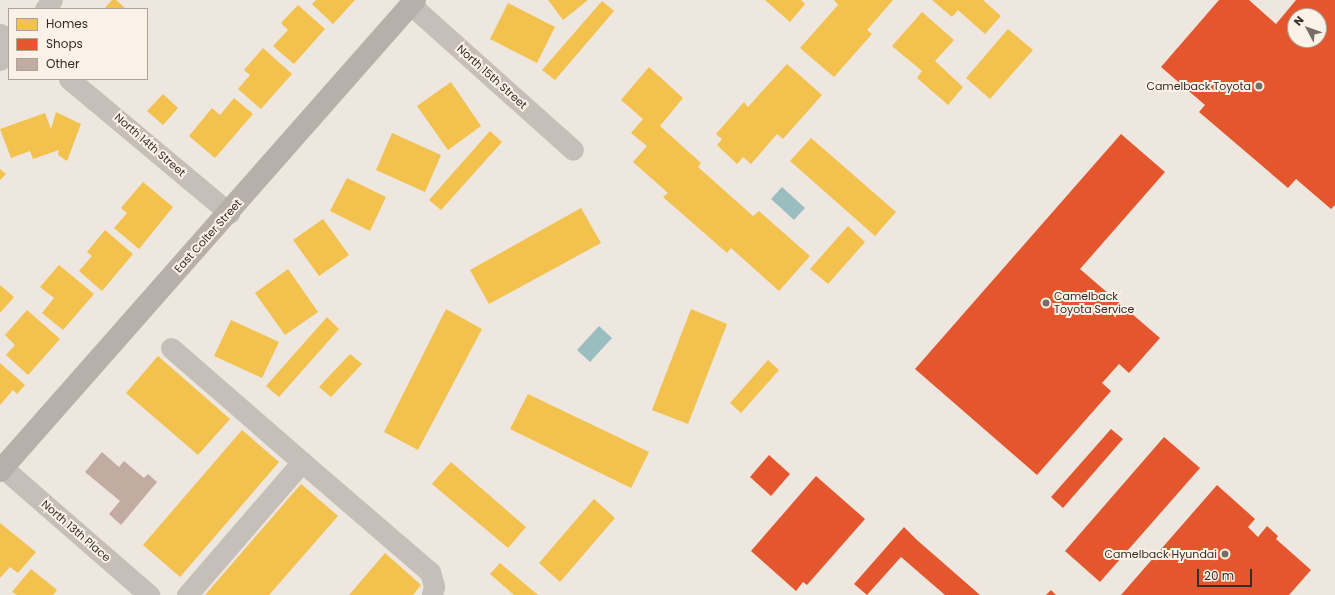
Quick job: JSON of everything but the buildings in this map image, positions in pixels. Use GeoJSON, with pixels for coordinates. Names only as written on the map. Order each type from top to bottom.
{"type":"FeatureCollection","features":[{"type":"Feature","properties":{"kind":"street"},"geometry":{"type":"LineString","coordinates":[[46,8],[52,0]]}},
{"type":"Feature","properties":{"kind":"street","name":"North 15th Street"},"geometry":{"type":"LineString","coordinates":[[413,2],[573,150]]}},
{"type":"Feature","properties":{"kind":"street","name":"East Colter Street"},"geometry":{"type":"LineString","coordinates":[[1,469],[229,213],[413,2]]}},
{"type":"Feature","properties":{"kind":"street"},"geometry":{"type":"LineString","coordinates":[[0,60],[8,51]]}},
{"type":"Feature","properties":{"kind":"street","name":"North 14th Street"},"geometry":{"type":"LineString","coordinates":[[70,80],[229,213]]}},
{"type":"Feature","properties":{"kind":"street"},"geometry":{"type":"LineString","coordinates":[[171,348],[430,572],[434,586],[432,595]]}},
{"type":"Feature","properties":{"kind":"street"},"geometry":{"type":"LineString","coordinates":[[187,595],[302,462]]}},
{"type":"Feature","properties":{"kind":"street","name":"North 13th Place"},"geometry":{"type":"LineString","coordinates":[[1,469],[149,595]]}},
{"type":"Feature","properties":{"kind":"water"},"geometry":{"type":"Polygon","coordinates":[[[782,187],[805,208],[794,220],[771,199],[782,187]]]}},
{"type":"Feature","properties":{"kind":"water"},"geometry":{"type":"Polygon","coordinates":[[[599,326],[612,338],[590,362],[577,350],[599,326]]]}},
{"type":"Feature","properties":{"kind":"place","name":"Camelback Toyota"},"geometry":{"type":"Point","coordinates":[1259,86]}},
{"type":"Feature","properties":{"kind":"place","name":"Camelback Toyota Service"},"geometry":{"type":"Point","coordinates":[1046,303]}},
{"type":"Feature","properties":{"kind":"place","name":"Camelback Hyundai"},"geometry":{"type":"Point","coordinates":[1225,554]}}]}
